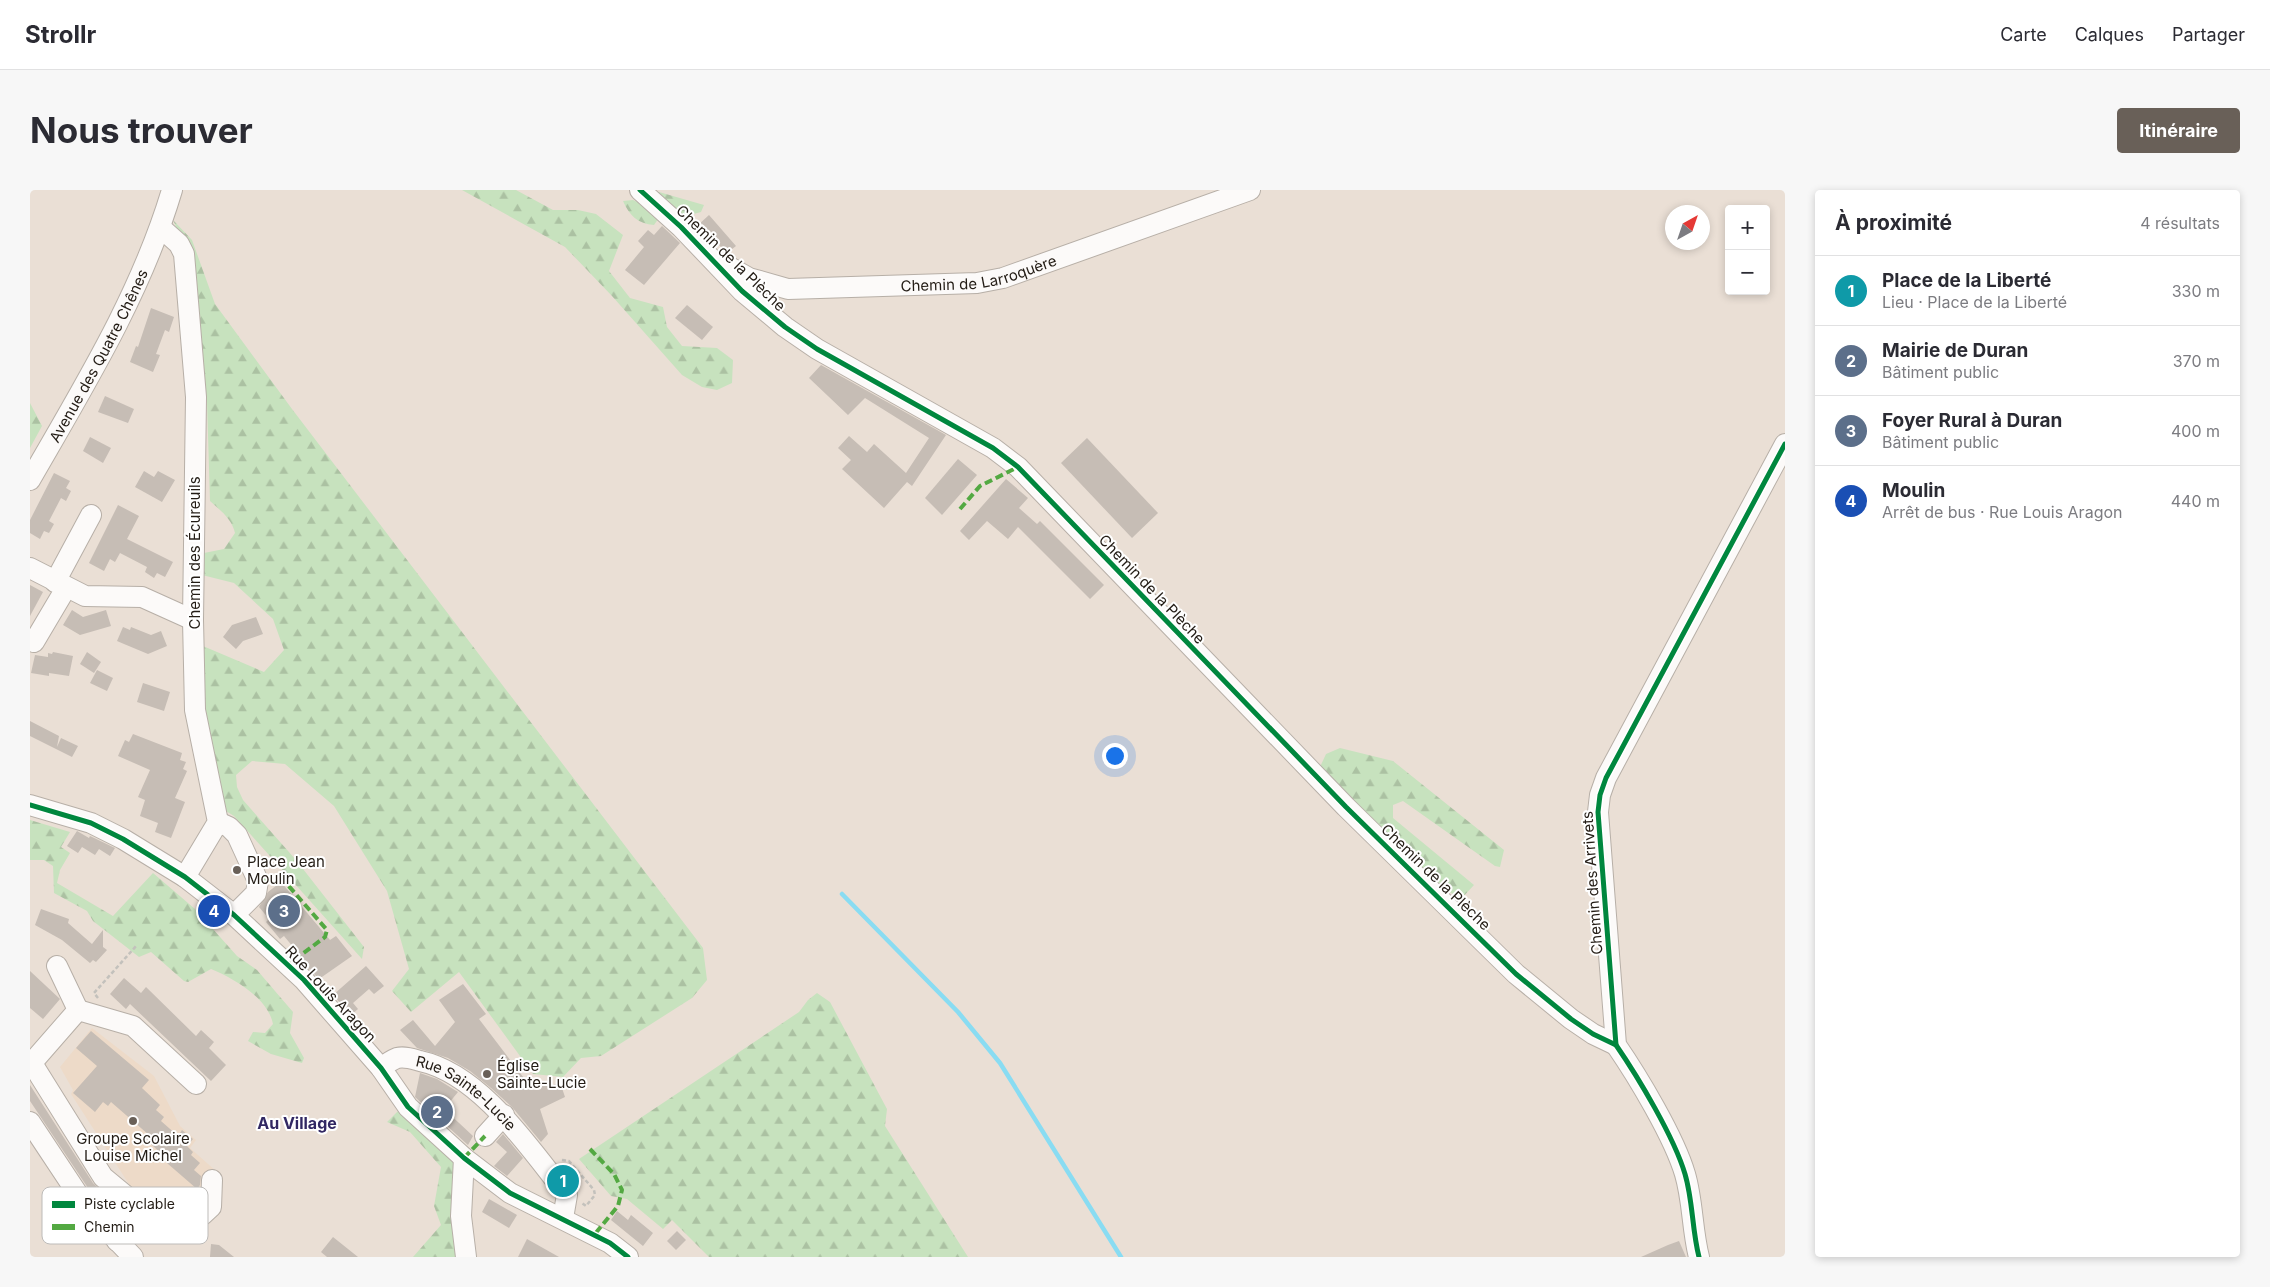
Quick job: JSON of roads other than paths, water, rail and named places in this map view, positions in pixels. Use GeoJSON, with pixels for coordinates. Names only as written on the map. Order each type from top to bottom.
{"type":"FeatureCollection","features":[{"type":"Feature","properties":{"kind":"street","name":"Avenue des Quatre Chênes"},"geometry":{"type":"LineString","coordinates":[[30,480],[117,327],[161,228],[172,190]]}},
{"type":"Feature","properties":{"kind":"street","name":"Chemin de la Plèche"},"geometry":{"type":"LineString","coordinates":[[640,190],[681,227],[702,251],[785,327],[816,349],[993,448],[1018,467],[1346,807],[1509,967],[1541,996],[1572,1019],[1593,1034],[1616,1045]]}},
{"type":"Feature","properties":{"kind":"street","name":"Chemin de Larroquère"},"geometry":{"type":"LineString","coordinates":[[702,251],[749,278],[788,290],[977,283],[1003,278],[1250,190]]}},
{"type":"Feature","properties":{"kind":"street","name":"Chemin des Écureuils"},"geometry":{"type":"LineString","coordinates":[[161,228],[179,244],[184,254],[196,397],[193,620],[195,710],[218,822]]}},
{"type":"Feature","properties":{"kind":"street","name":"Chemin des Arrivets"},"geometry":{"type":"LineString","coordinates":[[1699,1257],[1694,1240],[1690,1195],[1684,1172],[1668,1135],[1616,1045],[1598,812],[1600,795],[1606,778],[1785,444]]}},
{"type":"Feature","properties":{"kind":"street"},"geometry":{"type":"LineString","coordinates":[[34,642],[91,515]]}},
{"type":"Feature","properties":{"kind":"street"},"geometry":{"type":"LineString","coordinates":[[30,568],[60,585],[85,596],[100,598],[142,597],[193,620]]}},
{"type":"Feature","properties":{"kind":"street","name":"Rue Louis Aragon"},"geometry":{"type":"LineString","coordinates":[[30,805],[91,824],[124,840],[185,877],[234,916],[304,980],[381,1068],[408,1107],[464,1158],[510,1193],[610,1243],[628,1257]]}},
{"type":"Feature","properties":{"kind":"street"},"geometry":{"type":"LineString","coordinates":[[185,877],[218,822],[229,828],[237,835],[258,881],[256,893],[234,916]]}},
{"type":"Feature","properties":{"kind":"street"},"geometry":{"type":"LineString","coordinates":[[57,966],[78,1010],[133,1026],[196,1084]]}},
{"type":"Feature","properties":{"kind":"street"},"geometry":{"type":"LineString","coordinates":[[78,1010],[31,1063],[104,1178],[115,1187]]}},
{"type":"Feature","properties":{"kind":"street","name":"Rue Sainte-Lucie"},"geometry":{"type":"LineString","coordinates":[[381,1068],[397,1058],[424,1062],[459,1077],[504,1115],[566,1195],[563,1218]]}},
{"type":"Feature","properties":{"kind":"street"},"geometry":{"type":"LineString","coordinates":[[485,1136],[504,1115]]}},
{"type":"Feature","properties":{"kind":"street"},"geometry":{"type":"LineString","coordinates":[[30,1122],[73,1187]]}},
{"type":"Feature","properties":{"kind":"street"},"geometry":{"type":"LineString","coordinates":[[464,1158],[461,1216],[466,1257]]}},
{"type":"Feature","properties":{"kind":"street"},"geometry":{"type":"LineString","coordinates":[[208,1210],[211,1206],[213,1196],[212,1180]]}},
{"type":"Feature","properties":{"kind":"street"},"geometry":{"type":"LineString","coordinates":[[126,1244],[132,1257]]}},
{"type":"Feature","properties":{"kind":"waterway"},"geometry":{"type":"LineString","coordinates":[[842,894],[958,1012],[1000,1063],[1121,1257]]}},
{"type":"Feature","properties":{"kind":"place","name":"Place Jean Moulin"},"geometry":{"type":"Point","coordinates":[237,870]}},
{"type":"Feature","properties":{"kind":"place","name":"Moulin"},"geometry":{"type":"Point","coordinates":[214,911]}},
{"type":"Feature","properties":{"kind":"place","name":"Foyer Rural à Duran"},"geometry":{"type":"Point","coordinates":[284,911]}},
{"type":"Feature","properties":{"kind":"place","name":"Église Sainte-Lucie"},"geometry":{"type":"Point","coordinates":[487,1074]}},
{"type":"Feature","properties":{"kind":"place","name":"Mairie de Duran"},"geometry":{"type":"Point","coordinates":[437,1112]}},
{"type":"Feature","properties":{"kind":"place","name":"Groupe Scolaire Louise Michel"},"geometry":{"type":"Point","coordinates":[133,1121]}},
{"type":"Feature","properties":{"kind":"place","name":"Place de la Liberté"},"geometry":{"type":"Point","coordinates":[563,1181]}},
{"type":"Feature","properties":{"kind":"district","name":"Au Village"},"geometry":{"type":"Point","coordinates":[297,1123]}}]}
